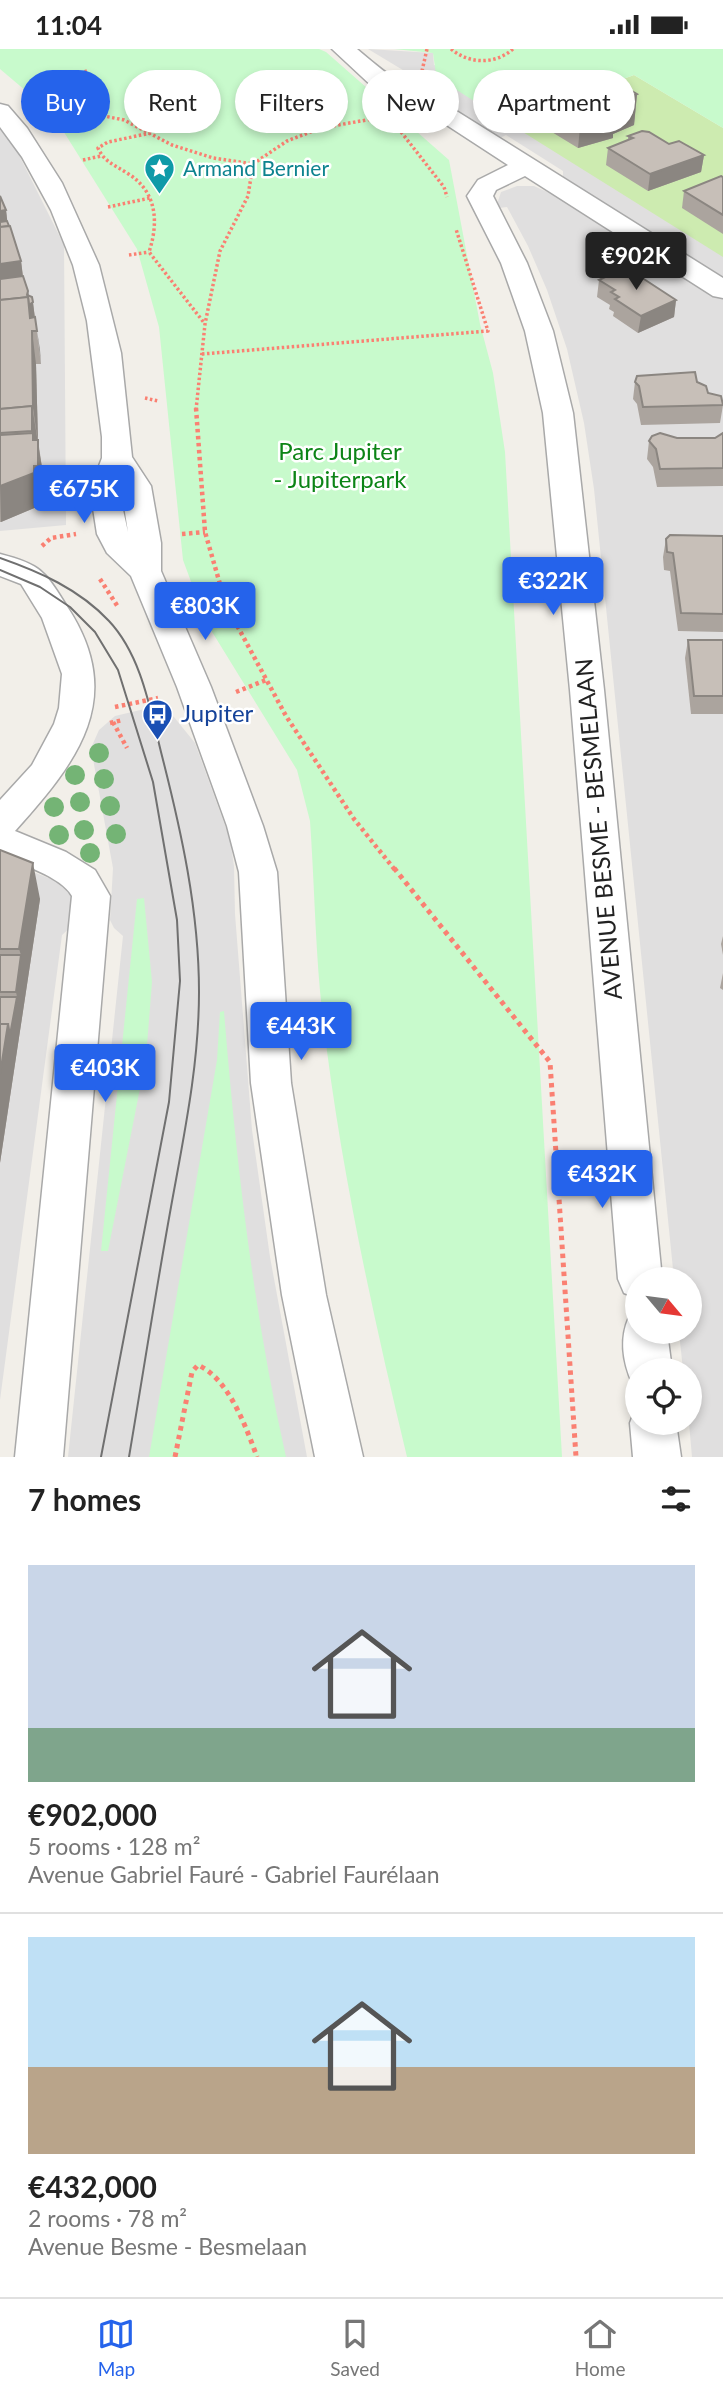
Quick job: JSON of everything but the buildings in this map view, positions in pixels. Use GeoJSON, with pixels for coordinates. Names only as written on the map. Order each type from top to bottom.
{"type":"FeatureCollection","features":[{"type":"Feature","properties":{"kind":"street"},"geometry":{"type":"LineString","coordinates":[[344,49],[367,70]]}},
{"type":"Feature","properties":{"kind":"street"},"geometry":{"type":"LineString","coordinates":[[352,49],[389,70]]}},
{"type":"Feature","properties":{"kind":"street"},"geometry":{"type":"LineString","coordinates":[[0,112],[19,133],[48,182],[80,246],[101,320],[117,457],[105,490],[111,528],[118,545],[145,571],[179,618],[194,687],[245,826],[258,872],[271,1083],[304,1295],[339,1457]]}},
{"type":"Feature","properties":{"kind":"street"},"geometry":{"type":"LineString","coordinates":[[459,123],[723,290]]}},
{"type":"Feature","properties":{"kind":"street","name":"AVENUE BESME - BESMELAAN"},"geometry":{"type":"LineString","coordinates":[[525,166],[487,185],[480,196],[514,263],[539,331],[558,412],[587,690],[639,1267]]}},
{"type":"Feature","properties":{"kind":"street"},"geometry":{"type":"LineString","coordinates":[[0,824],[46,773],[71,724],[76,708],[79,674],[58,618],[32,577],[17,561]]}},
{"type":"Feature","properties":{"kind":"street"},"geometry":{"type":"LineString","coordinates":[[0,840],[53,862],[82,880],[91,896],[39,1457]]}},
{"type":"Feature","properties":{"kind":"street"},"geometry":{"type":"LineString","coordinates":[[654,1435],[657,1457]]}},
{"type":"Feature","properties":{"kind":"path"},"geometry":{"type":"LineString","coordinates":[[422,70],[427,49]]}},
{"type":"Feature","properties":{"kind":"path"},"geometry":{"type":"LineString","coordinates":[[451,49],[464,58],[487,61],[508,55],[513,49]]}},
{"type":"Feature","properties":{"kind":"path"},"geometry":{"type":"LineString","coordinates":[[149,252],[156,234],[156,215],[151,198],[133,177],[101,156],[98,148],[108,142],[151,133],[172,145],[203,155],[253,164],[287,141],[321,128],[389,117],[444,187],[447,198]]}},
{"type":"Feature","properties":{"kind":"path"},"geometry":{"type":"LineString","coordinates":[[83,160],[101,156]]}},
{"type":"Feature","properties":{"kind":"path"},"geometry":{"type":"LineString","coordinates":[[253,164],[248,196],[220,251],[205,324],[196,407],[205,532],[226,605],[266,680],[354,819],[550,1062],[576,1457]]}},
{"type":"Feature","properties":{"kind":"path"},"geometry":{"type":"LineString","coordinates":[[108,207],[151,198]]}},
{"type":"Feature","properties":{"kind":"path"},"geometry":{"type":"LineString","coordinates":[[202,354],[488,331],[454,221]]}},
{"type":"Feature","properties":{"kind":"path"},"geometry":{"type":"LineString","coordinates":[[149,252],[205,324]]}},
{"type":"Feature","properties":{"kind":"path"},"geometry":{"type":"LineString","coordinates":[[129,255],[149,252]]}},
{"type":"Feature","properties":{"kind":"path"},"geometry":{"type":"LineString","coordinates":[[171,535],[205,532]]}},
{"type":"Feature","properties":{"kind":"path"},"geometry":{"type":"LineString","coordinates":[[17,561],[51,538],[78,533]]}},
{"type":"Feature","properties":{"kind":"path"},"geometry":{"type":"LineString","coordinates":[[179,618],[226,605]]}},
{"type":"Feature","properties":{"kind":"path"},"geometry":{"type":"LineString","coordinates":[[236,692],[266,680]]}},
{"type":"Feature","properties":{"kind":"path"},"geometry":{"type":"LineString","coordinates":[[76,708],[118,707],[194,687]]}},
{"type":"Feature","properties":{"kind":"path"},"geometry":{"type":"LineString","coordinates":[[113,722],[127,748]]}},
{"type":"Feature","properties":{"kind":"path"},"geometry":{"type":"LineString","coordinates":[[175,1457],[192,1372],[198,1365],[207,1369],[233,1404],[257,1457]]}},
{"type":"Feature","properties":{"kind":"shaded area"},"geometry":{"type":"Polygon","coordinates":[[[368,49],[433,53],[434,65],[457,70],[403,70],[368,49]]]}},
{"type":"Feature","properties":{"kind":"shaded area"},"geometry":{"type":"Polygon","coordinates":[[[459,70],[473,74],[473,121],[461,113],[459,70]]]}},
{"type":"Feature","properties":{"kind":"shaded area"},"geometry":{"type":"Polygon","coordinates":[[[635,109],[723,128],[723,1457],[692,1457],[690,1435],[702,1435],[702,1358],[682,1358],[680,1344],[702,1344],[702,1267],[673,1267],[594,489],[584,423],[567,349],[547,290],[507,207],[499,208],[497,204],[501,192],[517,186],[534,186],[554,195],[575,185],[563,178],[563,171],[506,135],[500,138],[492,133],[635,133],[635,109]]]}},
{"type":"Feature","properties":{"kind":"shaded area"},"geometry":{"type":"Polygon","coordinates":[[[0,117],[64,245],[66,525],[0,531],[0,117]]]}},
{"type":"Feature","properties":{"kind":"shaded area"},"geometry":{"type":"Polygon","coordinates":[[[153,707],[174,717],[195,743],[230,839],[252,1130],[270,1257],[307,1457],[68,1457],[123,936],[110,920],[113,868],[91,748],[99,730],[115,716],[153,707]]]}},
{"type":"Feature","properties":{"kind":"shaded area"},"geometry":{"type":"Polygon","coordinates":[[[0,859],[74,888],[74,924],[62,935],[0,1400],[0,859]]]}},
{"type":"Feature","properties":{"kind":"green space","name":"Parc Jupiter - Jupiterpark"},"geometry":{"type":"Polygon","coordinates":[[[0,49],[319,49],[346,70],[235,70],[235,133],[348,133],[348,71],[362,84],[362,133],[418,133],[449,160],[480,324],[493,373],[505,452],[562,1457],[407,1457],[367,1283],[335,1108],[320,991],[310,821],[297,770],[206,622],[183,560],[159,327],[137,249],[64,133],[110,133],[110,70],[21,70],[21,87],[0,69],[0,49]]]}},
{"type":"Feature","properties":{"kind":"green space"},"geometry":{"type":"Polygon","coordinates":[[[394,49],[723,49],[723,128],[635,76],[635,70],[473,70],[473,100],[459,91],[459,70],[435,70],[433,53],[394,49]]]}},
{"type":"Feature","properties":{"kind":"green space"},"geometry":{"type":"Polygon","coordinates":[[[635,76],[723,128],[723,257],[525,133],[635,133],[635,76]]]}},
{"type":"Feature","properties":{"kind":"green space"},"geometry":{"type":"Polygon","coordinates":[[[144,898],[152,982],[146,1058],[108,1251],[101,1251],[137,899],[144,898]]]}},
{"type":"Feature","properties":{"kind":"green space"},"geometry":{"type":"Polygon","coordinates":[[[224,1011],[247,1235],[264,1346],[286,1457],[149,1457],[217,1060],[220,1012],[224,1011]]]}},
{"type":"Feature","properties":{"kind":"tram line"},"geometry":{"type":"LineString","coordinates":[[0,558],[30,569],[85,600],[109,621],[129,650],[137,666],[153,718],[182,841],[192,901],[199,992],[194,1073],[129,1457]]}},
{"type":"Feature","properties":{"kind":"tram line"},"geometry":{"type":"LineString","coordinates":[[0,570],[40,587],[70,607],[95,632],[118,670],[153,782],[177,920],[180,981],[169,1102],[101,1457]]}},
{"type":"Feature","properties":{"kind":"place","name":"Armand Bernier"},"geometry":{"type":"Point","coordinates":[160,196]}},
{"type":"Feature","properties":{"kind":"place","name":"Jupiter"},"geometry":{"type":"Point","coordinates":[158,741]}}]}
